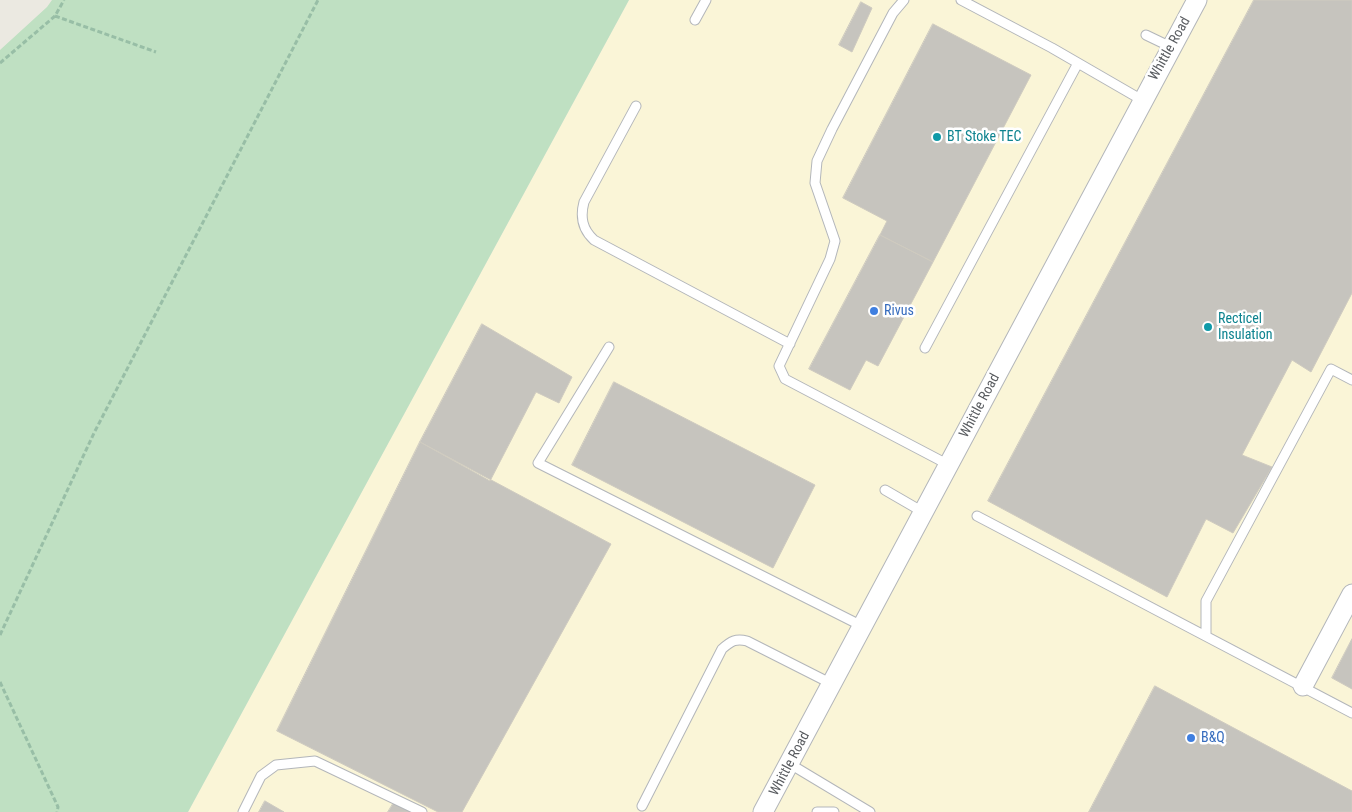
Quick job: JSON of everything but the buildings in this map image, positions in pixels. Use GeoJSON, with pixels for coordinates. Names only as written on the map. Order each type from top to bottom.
{"type":"FeatureCollection","features":[{"type":"Feature","properties":{"kind":"street","name":"Whittle Road"},"geometry":{"type":"LineString","coordinates":[[763,812],[1197,0]]}},
{"type":"Feature","properties":{"kind":"street"},"geometry":{"type":"LineString","coordinates":[[1303,686],[1352,594]]}},
{"type":"Feature","properties":{"kind":"lane"},"geometry":{"type":"LineString","coordinates":[[695,20],[706,0]]}},
{"type":"Feature","properties":{"kind":"lane"},"geometry":{"type":"LineString","coordinates":[[904,0],[893,13],[832,129],[818,161],[815,184],[834,242],[830,259],[779,366],[785,379],[949,465]]}},
{"type":"Feature","properties":{"kind":"lane"},"geometry":{"type":"LineString","coordinates":[[961,0],[1142,100]]}},
{"type":"Feature","properties":{"kind":"lane"},"geometry":{"type":"LineString","coordinates":[[1146,35],[1172,47]]}},
{"type":"Feature","properties":{"kind":"lane"},"geometry":{"type":"LineString","coordinates":[[926,348],[1078,63]]}},
{"type":"Feature","properties":{"kind":"lane"},"geometry":{"type":"LineString","coordinates":[[636,106],[584,202],[581,214],[586,232],[594,240],[790,344]]}},
{"type":"Feature","properties":{"kind":"lane"},"geometry":{"type":"LineString","coordinates":[[609,346],[538,463],[862,626]]}},
{"type":"Feature","properties":{"kind":"lane"},"geometry":{"type":"LineString","coordinates":[[1206,636],[1204,619],[1206,601],[1331,369],[1352,380]]}},
{"type":"Feature","properties":{"kind":"lane"},"geometry":{"type":"LineString","coordinates":[[885,490],[923,512]]}},
{"type":"Feature","properties":{"kind":"lane"},"geometry":{"type":"LineString","coordinates":[[977,516],[1352,713]]}},
{"type":"Feature","properties":{"kind":"lane"},"geometry":{"type":"LineString","coordinates":[[642,806],[722,649],[731,641],[740,639],[747,641],[832,684]]}},
{"type":"Feature","properties":{"kind":"lane"},"geometry":{"type":"LineString","coordinates":[[243,812],[261,776],[276,765],[315,761],[422,812]]}},
{"type":"Feature","properties":{"kind":"lane"},"geometry":{"type":"LineString","coordinates":[[790,764],[870,812]]}},
{"type":"Feature","properties":{"kind":"lane"},"geometry":{"type":"LineString","coordinates":[[817,812],[834,812]]}},
{"type":"Feature","properties":{"kind":"path"},"geometry":{"type":"LineString","coordinates":[[0,62],[55,16],[64,0]]}},
{"type":"Feature","properties":{"kind":"path"},"geometry":{"type":"LineString","coordinates":[[0,635],[94,434],[318,0]]}},
{"type":"Feature","properties":{"kind":"path"},"geometry":{"type":"LineString","coordinates":[[55,16],[156,52]]}},
{"type":"Feature","properties":{"kind":"path"},"geometry":{"type":"LineString","coordinates":[[0,682],[54,799],[57,812]]}},
{"type":"Feature","properties":{"kind":"shaded area"},"geometry":{"type":"Polygon","coordinates":[[[629,0],[1352,0],[1352,812],[188,812],[629,0]]]}},
{"type":"Feature","properties":{"kind":"green space"},"geometry":{"type":"Polygon","coordinates":[[[52,0],[629,0],[188,812],[0,812],[0,50],[47,7],[52,0]]]}},
{"type":"Feature","properties":{"kind":"place","name":"BT Stoke TEC"},"geometry":{"type":"Point","coordinates":[937,137]}},
{"type":"Feature","properties":{"kind":"place","name":"Rivus"},"geometry":{"type":"Point","coordinates":[874,311]}},
{"type":"Feature","properties":{"kind":"place","name":"Recticel Insulation"},"geometry":{"type":"Point","coordinates":[1208,327]}},
{"type":"Feature","properties":{"kind":"place","name":"B&Q"},"geometry":{"type":"Point","coordinates":[1191,738]}}]}
